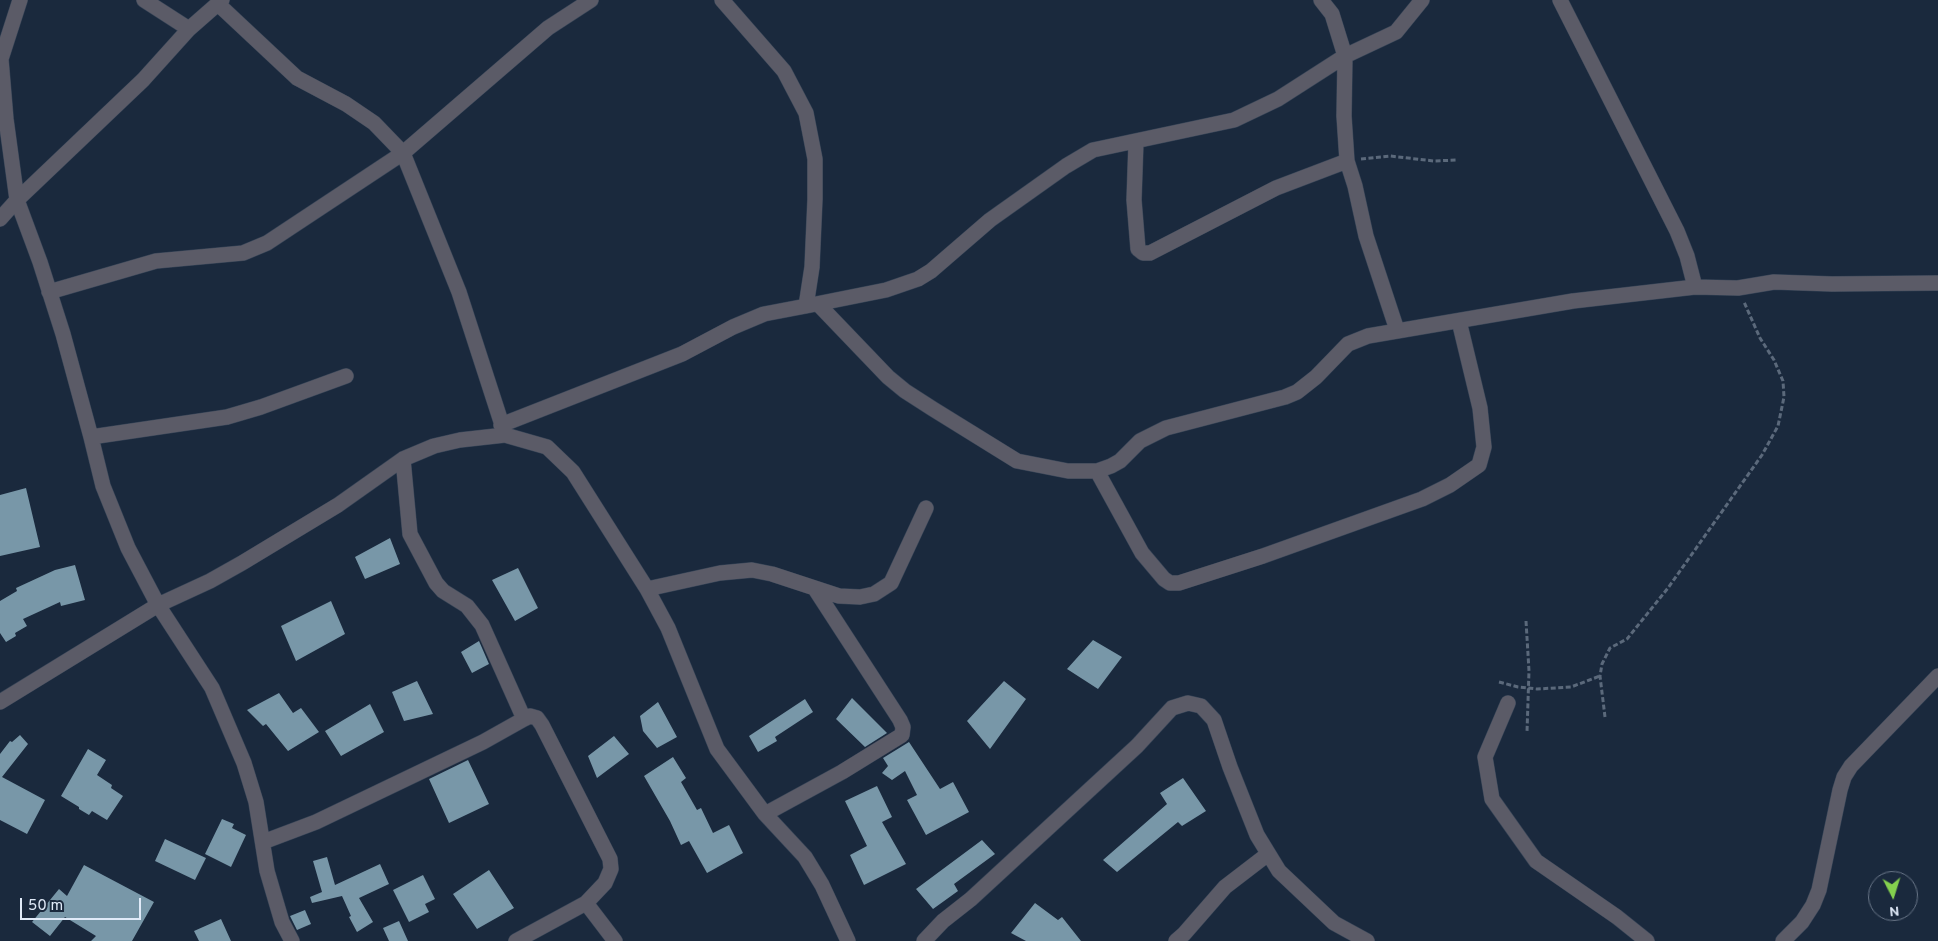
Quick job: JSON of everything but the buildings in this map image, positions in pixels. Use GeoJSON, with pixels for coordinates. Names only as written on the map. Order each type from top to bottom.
{"type":"FeatureCollection","features":[{"type":"Feature","properties":{"kind":"street"},"geometry":{"type":"LineString","coordinates":[[20,0],[1,59],[16,200],[50,292],[103,486],[128,548],[158,605],[212,688],[244,763],[256,802],[267,871],[282,922],[292,941]]}},
{"type":"Feature","properties":{"kind":"street"},"geometry":{"type":"LineString","coordinates":[[144,0],[189,29]]}},
{"type":"Feature","properties":{"kind":"street"},"geometry":{"type":"LineString","coordinates":[[50,292],[156,261],[243,254],[267,243],[403,153],[548,28],[591,0]]}},
{"type":"Feature","properties":{"kind":"street"},"geometry":{"type":"LineString","coordinates":[[722,0],[784,71],[806,113],[815,159],[812,305],[905,391],[1017,461],[1068,470],[1097,471],[1120,461],[1140,441],[1166,428],[1285,397],[1297,392],[1316,377],[1348,344],[1368,336],[1397,330],[1574,301],[1696,287],[1738,288],[1774,282],[1832,284],[1938,283]]}},
{"type":"Feature","properties":{"kind":"street"},"geometry":{"type":"LineString","coordinates":[[1321,0],[1332,14],[1345,56],[1344,116],[1347,161],[1355,186],[1366,236],[1397,330]]}},
{"type":"Feature","properties":{"kind":"street"},"geometry":{"type":"LineString","coordinates":[[0,702],[158,605],[210,581],[242,563],[338,505],[404,459],[434,446],[503,430],[682,354],[733,327],[764,314],[886,290],[918,278],[931,272],[990,220],[1066,166],[1093,150],[1234,120],[1278,99],[1345,56],[1396,32],[1422,0]]}},
{"type":"Feature","properties":{"kind":"street"},"geometry":{"type":"LineString","coordinates":[[1560,0],[1677,231],[1696,287]]}},
{"type":"Feature","properties":{"kind":"street"},"geometry":{"type":"LineString","coordinates":[[0,219],[16,200],[143,80],[189,29],[220,2],[297,78],[346,104],[374,123],[403,153],[459,292],[503,430]]}},
{"type":"Feature","properties":{"kind":"street"},"geometry":{"type":"LineString","coordinates":[[1136,142],[1134,200],[1138,249],[1143,254],[1150,253],[1276,188],[1347,161]]}},
{"type":"Feature","properties":{"kind":"street"},"geometry":{"type":"LineString","coordinates":[[1097,471],[1142,553],[1164,579],[1170,583],[1179,583],[1263,556],[1422,499],[1450,485],[1479,464],[1484,447],[1480,408],[1458,321]]}},
{"type":"Feature","properties":{"kind":"street"},"geometry":{"type":"LineString","coordinates":[[91,437],[227,417],[261,408],[346,376]]}},
{"type":"Feature","properties":{"kind":"street"},"geometry":{"type":"LineString","coordinates":[[503,430],[547,447],[562,459],[573,472],[647,588],[668,628],[717,749],[765,814],[805,857],[822,885],[848,941]]}},
{"type":"Feature","properties":{"kind":"street"},"geometry":{"type":"LineString","coordinates":[[404,459],[410,534],[436,583],[443,591],[467,606],[482,625],[524,719]]}},
{"type":"Feature","properties":{"kind":"street"},"geometry":{"type":"LineString","coordinates":[[647,588],[720,573],[752,570],[840,596],[860,597],[884,589],[891,583],[926,508]]}},
{"type":"Feature","properties":{"kind":"street"},"geometry":{"type":"LineString","coordinates":[[765,814],[842,772],[902,735],[903,727],[900,720],[815,589]]}},
{"type":"Feature","properties":{"kind":"street"},"geometry":{"type":"LineString","coordinates":[[1783,941],[1802,922],[1813,905],[1819,890],[1844,777],[1851,766],[1938,676]]}},
{"type":"Feature","properties":{"kind":"street"},"geometry":{"type":"LineString","coordinates":[[924,941],[943,921],[971,899],[1137,746],[1172,708],[1188,703],[1201,706],[1214,720],[1251,820],[1279,871],[1334,923],[1368,941]]}},
{"type":"Feature","properties":{"kind":"street"},"geometry":{"type":"LineString","coordinates":[[1508,703],[1485,757],[1492,799],[1536,861],[1617,917],[1647,941]]}},
{"type":"Feature","properties":{"kind":"street"},"geometry":{"type":"LineString","coordinates":[[263,842],[316,822],[463,752],[530,716],[537,718],[610,858],[611,869],[605,883],[586,904],[516,941]]}},
{"type":"Feature","properties":{"kind":"street"},"geometry":{"type":"LineString","coordinates":[[1176,941],[1225,887],[1268,854]]}},
{"type":"Feature","properties":{"kind":"street"},"geometry":{"type":"LineString","coordinates":[[586,904],[615,941]]}},
{"type":"Feature","properties":{"kind":"path"},"geometry":{"type":"LineString","coordinates":[[1347,161],[1390,156],[1457,160]]}},
{"type":"Feature","properties":{"kind":"path"},"geometry":{"type":"LineString","coordinates":[[1605,717],[1600,676],[1602,664],[1610,648],[1627,639],[1668,588],[1762,455],[1778,426],[1784,397],[1783,381],[1774,360],[1760,338],[1738,288]]}},
{"type":"Feature","properties":{"kind":"path"},"geometry":{"type":"LineString","coordinates":[[1526,622],[1529,688],[1527,732]]}},
{"type":"Feature","properties":{"kind":"path"},"geometry":{"type":"LineString","coordinates":[[1500,682],[1529,688],[1571,687],[1600,676]]}}]}
